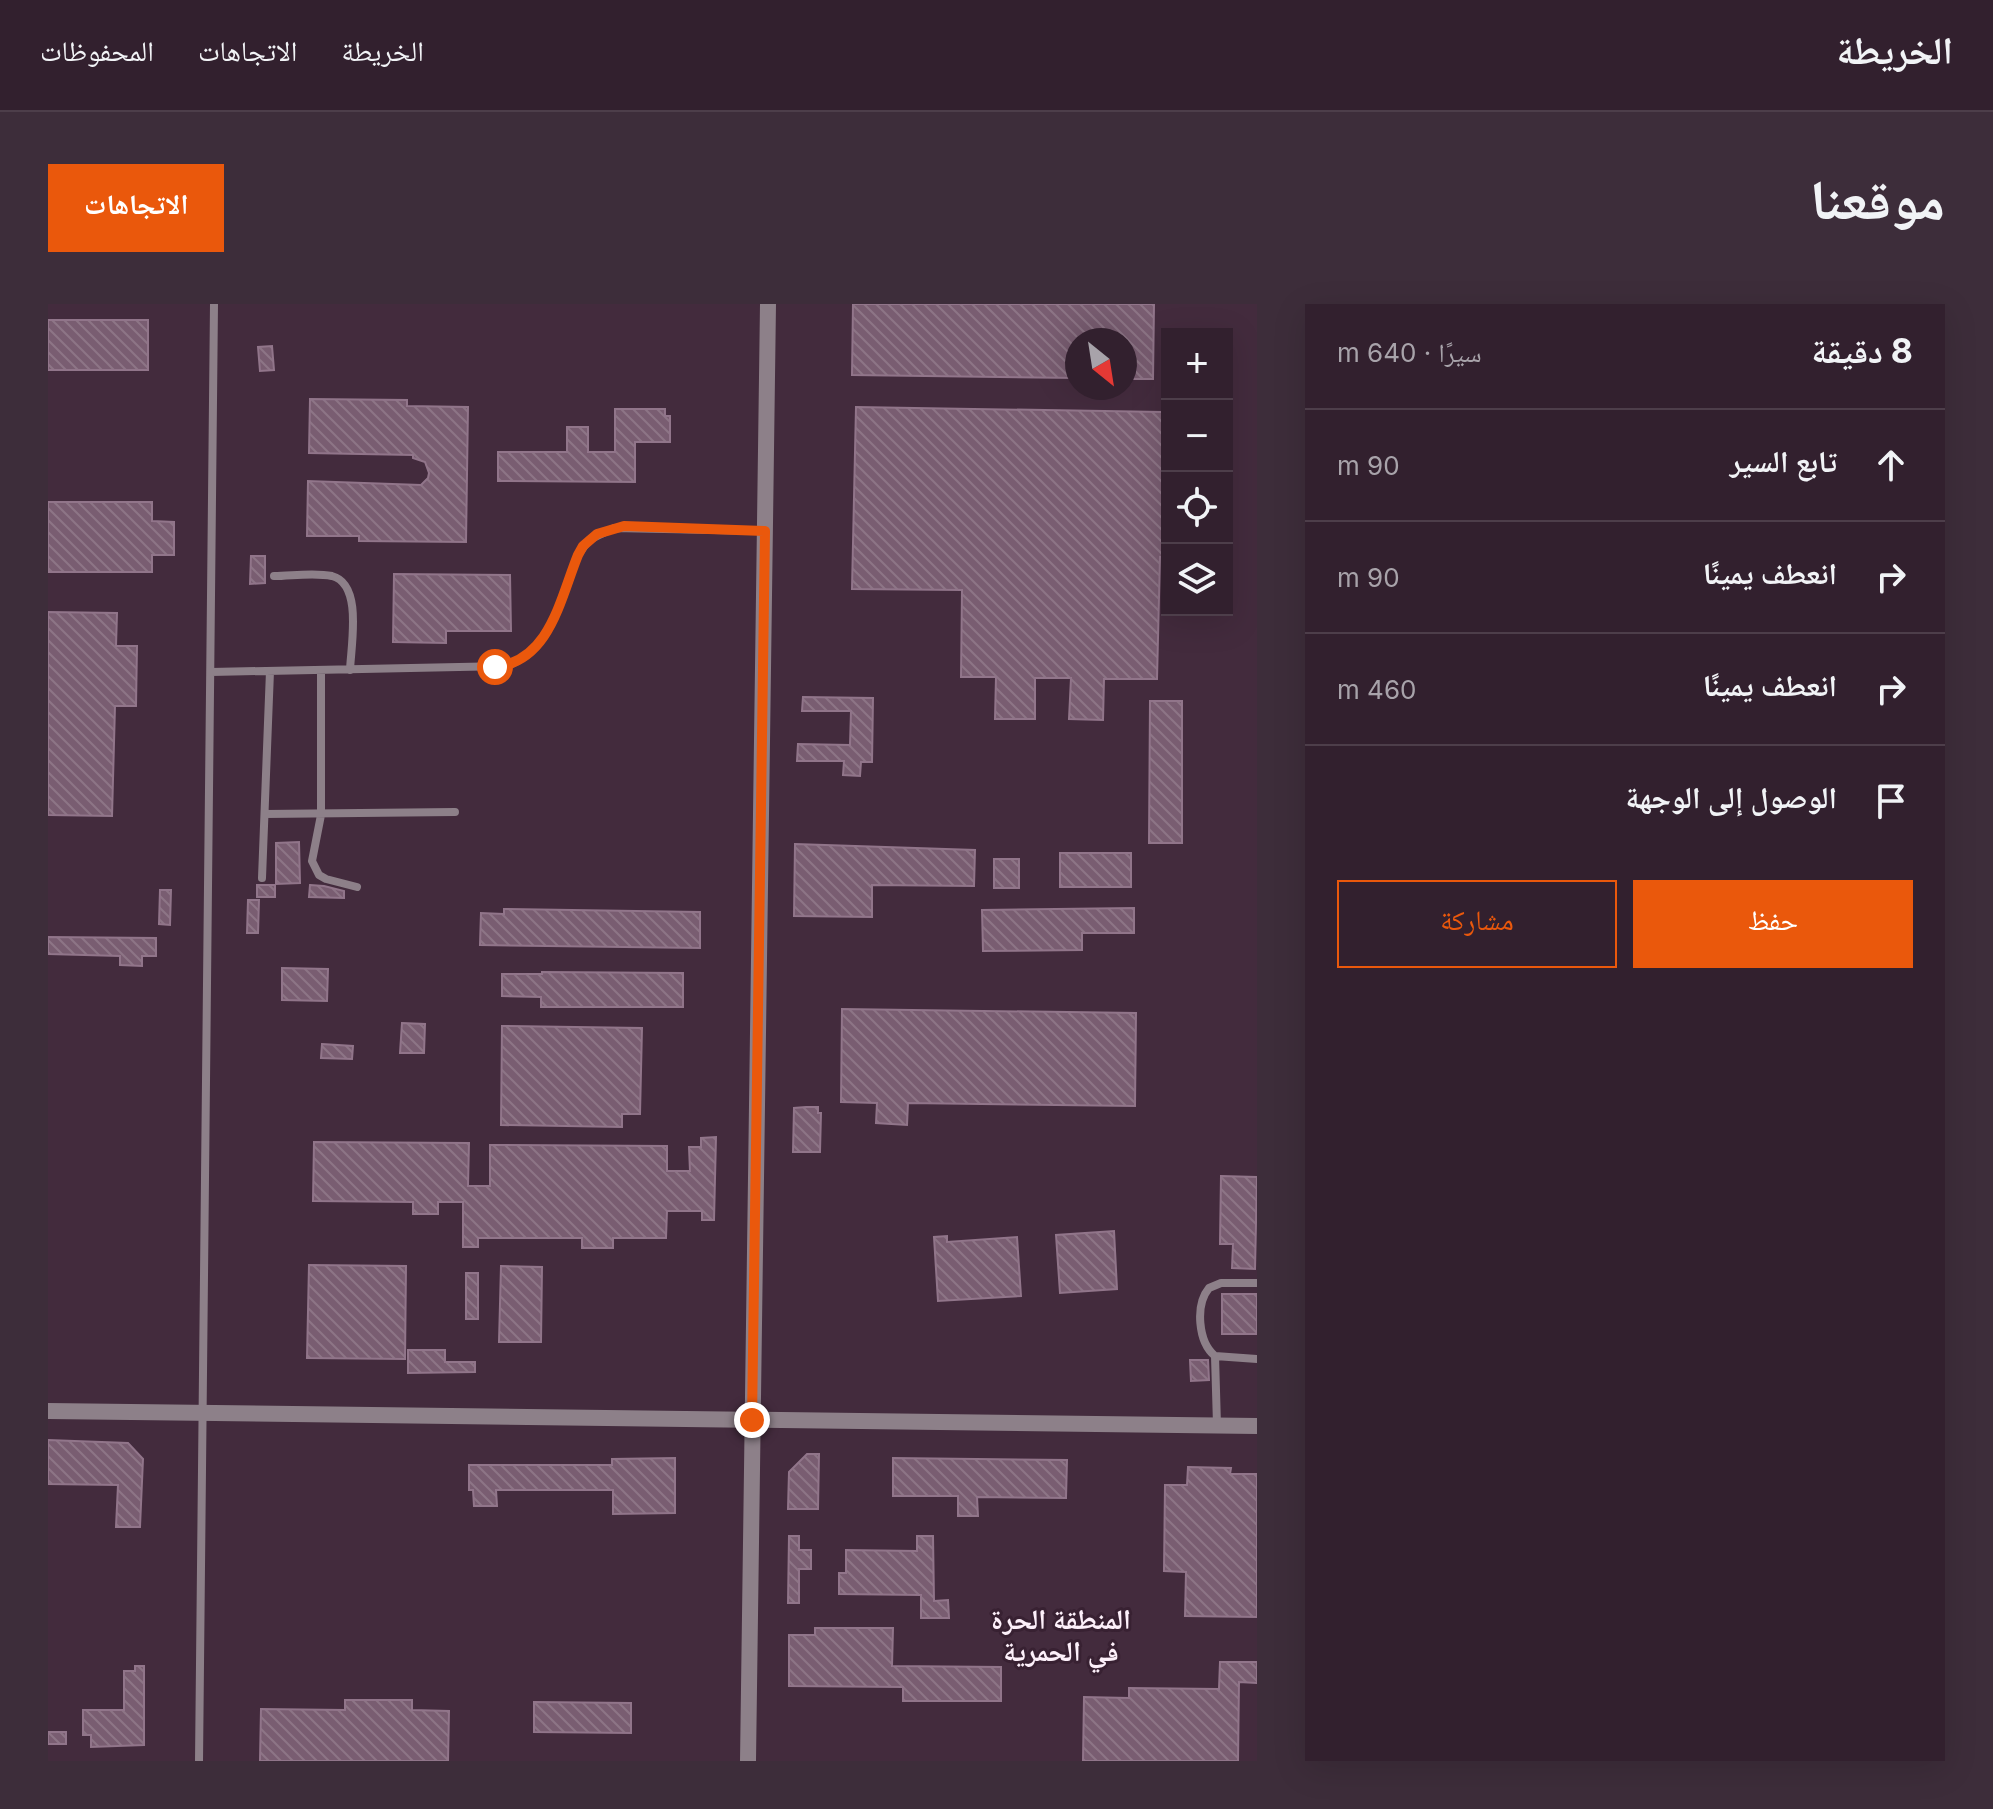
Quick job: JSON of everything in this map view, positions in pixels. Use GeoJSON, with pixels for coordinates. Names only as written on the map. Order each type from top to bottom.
{"type":"FeatureCollection","features":[{"type":"Feature","properties":{"kind":"street"},"geometry":{"type":"LineString","coordinates":[[748,1761],[768,304]]}},
{"type":"Feature","properties":{"kind":"street"},"geometry":{"type":"LineString","coordinates":[[48,1411],[1257,1426]]}},
{"type":"Feature","properties":{"kind":"lane"},"geometry":{"type":"LineString","coordinates":[[199,1761],[214,304]]}},
{"type":"Feature","properties":{"kind":"lane"},"geometry":{"type":"LineString","coordinates":[[211,672],[495,667],[518,662],[537,648],[544,638],[583,546],[605,530],[624,526],[765,531]]}},
{"type":"Feature","properties":{"kind":"lane"},"geometry":{"type":"LineString","coordinates":[[274,576],[331,576],[345,584],[352,603],[350,670]]}},
{"type":"Feature","properties":{"kind":"lane"},"geometry":{"type":"LineString","coordinates":[[321,670],[321,815],[312,853],[314,869],[326,879],[357,887]]}},
{"type":"Feature","properties":{"kind":"lane"},"geometry":{"type":"LineString","coordinates":[[262,878],[270,671]]}},
{"type":"Feature","properties":{"kind":"lane"},"geometry":{"type":"LineString","coordinates":[[265,814],[455,812]]}},
{"type":"Feature","properties":{"kind":"lane"},"geometry":{"type":"LineString","coordinates":[[1257,1283],[1212,1285],[1202,1301],[1202,1338],[1208,1350],[1215,1356],[1257,1359]]}},
{"type":"Feature","properties":{"kind":"lane"},"geometry":{"type":"LineString","coordinates":[[1215,1356],[1217,1426]]}},
{"type":"Feature","properties":{"kind":"building"},"geometry":{"type":"Polygon","coordinates":[[[853,304],[1154,304],[1153,379],[1137,379],[1137,328],[1065,328],[1065,378],[852,375],[853,304]]]}},
{"type":"Feature","properties":{"kind":"building"},"geometry":{"type":"Polygon","coordinates":[[[48,320],[148,320],[148,370],[48,370],[48,320]]]}},
{"type":"Feature","properties":{"kind":"building"},"geometry":{"type":"Polygon","coordinates":[[[272,346],[274,370],[260,371],[258,347],[272,346]]]}},
{"type":"Feature","properties":{"kind":"building"},"geometry":{"type":"Polygon","coordinates":[[[310,399],[407,400],[407,406],[468,407],[466,542],[359,541],[359,536],[307,536],[308,481],[421,485],[429,473],[425,462],[413,458],[413,455],[309,453],[310,399]]]}},
{"type":"Feature","properties":{"kind":"building"},"geometry":{"type":"Polygon","coordinates":[[[856,407],[1161,412],[1157,679],[1104,679],[1103,720],[1069,719],[1071,678],[1035,678],[1035,719],[995,719],[996,677],[961,677],[962,590],[852,589],[856,407]]]}},
{"type":"Feature","properties":{"kind":"building"},"geometry":{"type":"Polygon","coordinates":[[[615,409],[665,409],[665,416],[670,416],[670,442],[635,442],[635,482],[498,481],[498,452],[567,452],[567,427],[588,427],[588,452],[615,452],[615,409]]]}},
{"type":"Feature","properties":{"kind":"building"},"geometry":{"type":"Polygon","coordinates":[[[48,502],[152,502],[152,521],[174,522],[174,555],[152,555],[152,572],[48,572],[48,502]]]}},
{"type":"Feature","properties":{"kind":"building"},"geometry":{"type":"Polygon","coordinates":[[[251,556],[265,556],[265,583],[250,584],[251,556]]]}},
{"type":"Feature","properties":{"kind":"building"},"geometry":{"type":"Polygon","coordinates":[[[394,574],[510,575],[511,631],[446,631],[446,643],[393,642],[394,574]]]}},
{"type":"Feature","properties":{"kind":"building"},"geometry":{"type":"Polygon","coordinates":[[[48,612],[117,613],[116,646],[137,646],[136,706],[115,706],[112,816],[48,815],[48,612]]]}},
{"type":"Feature","properties":{"kind":"building"},"geometry":{"type":"Polygon","coordinates":[[[803,697],[873,698],[872,762],[861,762],[860,776],[843,775],[844,761],[797,761],[798,744],[850,745],[851,711],[802,711],[803,697]]]}},
{"type":"Feature","properties":{"kind":"building"},"geometry":{"type":"Polygon","coordinates":[[[1150,701],[1182,701],[1182,843],[1149,843],[1150,701]]]}},
{"type":"Feature","properties":{"kind":"building"},"geometry":{"type":"Polygon","coordinates":[[[299,842],[300,883],[276,884],[276,843],[299,842]]]}},
{"type":"Feature","properties":{"kind":"building"},"geometry":{"type":"Polygon","coordinates":[[[795,844],[975,850],[974,886],[872,885],[872,917],[794,916],[795,844]]]}},
{"type":"Feature","properties":{"kind":"building"},"geometry":{"type":"Polygon","coordinates":[[[1060,853],[1131,853],[1131,887],[1060,887],[1060,853]]]}},
{"type":"Feature","properties":{"kind":"building"},"geometry":{"type":"Polygon","coordinates":[[[994,859],[1019,859],[1019,888],[994,888],[994,859]]]}},
{"type":"Feature","properties":{"kind":"building"},"geometry":{"type":"Polygon","coordinates":[[[257,885],[275,885],[275,897],[257,897],[257,885]]]}},
{"type":"Feature","properties":{"kind":"building"},"geometry":{"type":"Polygon","coordinates":[[[310,885],[344,891],[344,898],[309,897],[310,885]]]}},
{"type":"Feature","properties":{"kind":"building"},"geometry":{"type":"Polygon","coordinates":[[[160,890],[171,890],[170,925],[159,924],[160,890]]]}},
{"type":"Feature","properties":{"kind":"building"},"geometry":{"type":"Polygon","coordinates":[[[248,900],[259,900],[258,933],[247,933],[248,900]]]}},
{"type":"Feature","properties":{"kind":"building"},"geometry":{"type":"Polygon","coordinates":[[[1134,908],[1134,933],[1082,933],[1082,950],[983,951],[982,910],[1134,908]]]}},
{"type":"Feature","properties":{"kind":"building"},"geometry":{"type":"Polygon","coordinates":[[[504,909],[700,912],[700,948],[480,945],[481,913],[504,914],[504,909]]]}},
{"type":"Feature","properties":{"kind":"building"},"geometry":{"type":"Polygon","coordinates":[[[48,937],[156,938],[156,956],[142,956],[142,966],[120,965],[120,956],[48,954],[48,937]]]}},
{"type":"Feature","properties":{"kind":"building"},"geometry":{"type":"Polygon","coordinates":[[[282,968],[328,969],[327,1001],[282,1000],[282,968]]]}},
{"type":"Feature","properties":{"kind":"building"},"geometry":{"type":"Polygon","coordinates":[[[683,973],[683,1007],[541,1007],[541,997],[502,996],[502,974],[683,973]]]}},
{"type":"Feature","properties":{"kind":"building"},"geometry":{"type":"Polygon","coordinates":[[[842,1009],[1136,1013],[1135,1106],[908,1103],[907,1125],[876,1123],[877,1103],[841,1102],[842,1009]]]}},
{"type":"Feature","properties":{"kind":"building"},"geometry":{"type":"Polygon","coordinates":[[[402,1023],[425,1024],[424,1053],[400,1053],[402,1023]]]}},
{"type":"Feature","properties":{"kind":"building"},"geometry":{"type":"Polygon","coordinates":[[[502,1026],[642,1028],[640,1114],[622,1114],[622,1127],[501,1125],[502,1026]]]}},
{"type":"Feature","properties":{"kind":"building"},"geometry":{"type":"Polygon","coordinates":[[[322,1044],[353,1046],[352,1059],[321,1058],[322,1044]]]}},
{"type":"Feature","properties":{"kind":"building"},"geometry":{"type":"Polygon","coordinates":[[[818,1107],[818,1113],[821,1113],[820,1152],[793,1152],[794,1108],[818,1107]]]}},
{"type":"Feature","properties":{"kind":"building"},"geometry":{"type":"Polygon","coordinates":[[[716,1137],[714,1220],[702,1220],[702,1211],[667,1211],[666,1238],[613,1238],[613,1248],[582,1248],[582,1238],[478,1238],[478,1247],[463,1247],[463,1202],[438,1202],[438,1214],[413,1214],[413,1202],[313,1201],[314,1142],[469,1143],[468,1186],[490,1186],[490,1145],[667,1146],[667,1171],[690,1171],[689,1147],[701,1147],[701,1138],[716,1137]]]}},
{"type":"Feature","properties":{"kind":"building"},"geometry":{"type":"Polygon","coordinates":[[[1221,1176],[1257,1177],[1255,1269],[1232,1268],[1233,1244],[1220,1244],[1221,1176]]]}},
{"type":"Feature","properties":{"kind":"building"},"geometry":{"type":"Polygon","coordinates":[[[1114,1231],[1117,1289],[1060,1293],[1056,1235],[1114,1231]]]}},
{"type":"Feature","properties":{"kind":"building"},"geometry":{"type":"Polygon","coordinates":[[[947,1236],[947,1242],[1017,1237],[1021,1296],[938,1301],[934,1237],[947,1236]]]}},
{"type":"Feature","properties":{"kind":"building"},"geometry":{"type":"Polygon","coordinates":[[[309,1265],[406,1266],[405,1359],[307,1358],[309,1265]]]}},
{"type":"Feature","properties":{"kind":"building"},"geometry":{"type":"Polygon","coordinates":[[[501,1266],[542,1267],[541,1342],[499,1342],[501,1266]]]}},
{"type":"Feature","properties":{"kind":"building"},"geometry":{"type":"Polygon","coordinates":[[[466,1273],[478,1273],[478,1319],[466,1319],[466,1273]]]}},
{"type":"Feature","properties":{"kind":"building"},"geometry":{"type":"Polygon","coordinates":[[[1222,1294],[1257,1294],[1257,1334],[1222,1334],[1222,1294]]]}},
{"type":"Feature","properties":{"kind":"building"},"geometry":{"type":"Polygon","coordinates":[[[408,1350],[445,1350],[445,1362],[475,1362],[475,1372],[408,1373],[408,1350]]]}},
{"type":"Feature","properties":{"kind":"building"},"geometry":{"type":"Polygon","coordinates":[[[1190,1360],[1208,1360],[1209,1380],[1191,1381],[1190,1360]]]}},
{"type":"Feature","properties":{"kind":"building"},"geometry":{"type":"Polygon","coordinates":[[[48,1440],[128,1443],[143,1459],[140,1527],[116,1527],[118,1485],[48,1484],[48,1440]]]}},
{"type":"Feature","properties":{"kind":"building"},"geometry":{"type":"Polygon","coordinates":[[[807,1454],[819,1454],[818,1509],[788,1509],[789,1472],[807,1454]]]}},
{"type":"Feature","properties":{"kind":"building"},"geometry":{"type":"Polygon","coordinates":[[[675,1458],[675,1513],[613,1514],[613,1490],[496,1490],[497,1506],[474,1506],[473,1490],[469,1490],[469,1465],[612,1465],[612,1459],[675,1458]]]}},
{"type":"Feature","properties":{"kind":"building"},"geometry":{"type":"Polygon","coordinates":[[[893,1458],[1067,1460],[1066,1498],[977,1497],[978,1516],[958,1516],[958,1496],[893,1496],[893,1458]]]}},
{"type":"Feature","properties":{"kind":"building"},"geometry":{"type":"Polygon","coordinates":[[[1188,1467],[1231,1468],[1230,1474],[1257,1474],[1257,1617],[1185,1616],[1186,1572],[1164,1571],[1165,1485],[1187,1485],[1188,1467]]]}},
{"type":"Feature","properties":{"kind":"building"},"geometry":{"type":"Polygon","coordinates":[[[789,1536],[799,1536],[799,1550],[811,1550],[811,1569],[799,1569],[799,1603],[788,1603],[789,1536]]]}},
{"type":"Feature","properties":{"kind":"building"},"geometry":{"type":"Polygon","coordinates":[[[917,1536],[933,1536],[934,1601],[948,1600],[949,1618],[921,1618],[921,1595],[839,1594],[839,1573],[846,1573],[846,1550],[917,1551],[917,1536]]]}},
{"type":"Feature","properties":{"kind":"building"},"geometry":{"type":"Polygon","coordinates":[[[815,1628],[893,1628],[892,1666],[1001,1667],[1001,1701],[903,1701],[903,1687],[789,1686],[789,1635],[815,1635],[815,1628]]]}},
{"type":"Feature","properties":{"kind":"building"},"geometry":{"type":"Polygon","coordinates":[[[1220,1662],[1257,1662],[1257,1683],[1239,1682],[1238,1761],[1083,1761],[1084,1697],[1129,1698],[1129,1688],[1219,1689],[1220,1662]]]}},
{"type":"Feature","properties":{"kind":"building"},"geometry":{"type":"Polygon","coordinates":[[[135,1666],[144,1666],[144,1745],[91,1747],[91,1735],[83,1735],[83,1710],[124,1710],[124,1671],[135,1671],[135,1666]]]}},
{"type":"Feature","properties":{"kind":"building"},"geometry":{"type":"Polygon","coordinates":[[[345,1700],[412,1700],[412,1710],[449,1711],[448,1761],[260,1761],[261,1709],[345,1710],[345,1700]]]}},
{"type":"Feature","properties":{"kind":"building"},"geometry":{"type":"Polygon","coordinates":[[[534,1702],[631,1703],[631,1733],[534,1732],[534,1702]]]}},
{"type":"Feature","properties":{"kind":"building"},"geometry":{"type":"Polygon","coordinates":[[[48,1732],[66,1732],[66,1744],[48,1744],[48,1732]]]}},
{"type":"Feature","properties":{"kind":"district","name":"المنطقة الحرة في الحمرية"},"geometry":{"type":"Point","coordinates":[1061,1635]}},
{"type":"Feature","properties":{"kind":"route"},"geometry":{"type":"LineString","coordinates":[[495,667],[518,662],[537,648],[550,627],[578,555],[597,534],[624,526],[765,531],[752,1420]]}}]}
